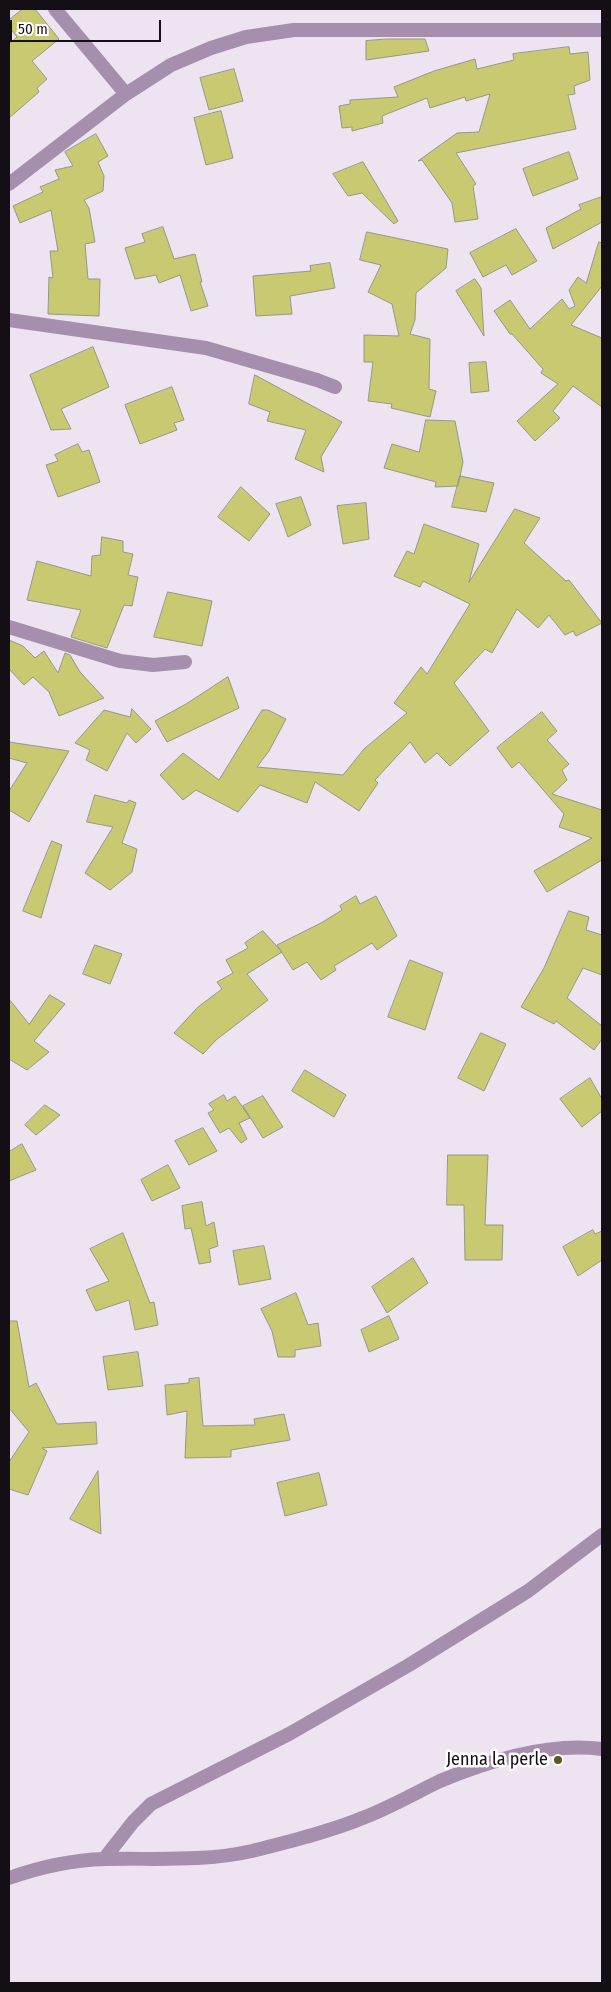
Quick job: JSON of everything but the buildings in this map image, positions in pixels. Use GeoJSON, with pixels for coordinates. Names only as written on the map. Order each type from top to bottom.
{"type":"FeatureCollection","features":[{"type":"Feature","properties":{"kind":"street"},"geometry":{"type":"LineString","coordinates":[[55,9],[126,94]]}},
{"type":"Feature","properties":{"kind":"street"},"geometry":{"type":"LineString","coordinates":[[9,184],[126,94],[171,65],[211,48],[246,37],[294,30],[602,30]]}},
{"type":"Feature","properties":{"kind":"street"},"geometry":{"type":"LineString","coordinates":[[9,320],[206,348],[335,387]]}},
{"type":"Feature","properties":{"kind":"street"},"geometry":{"type":"LineString","coordinates":[[9,627],[120,661],[153,665],[185,662]]}},
{"type":"Feature","properties":{"kind":"street"},"geometry":{"type":"LineString","coordinates":[[104,1859],[133,1822],[151,1804],[289,1734],[409,1665],[528,1591],[602,1535]]}},
{"type":"Feature","properties":{"kind":"street"},"geometry":{"type":"LineString","coordinates":[[9,1878],[36,1868],[104,1859],[189,1858],[250,1851],[363,1818],[468,1770],[554,1748],[602,1749]]}},
{"type":"Feature","properties":{"kind":"place","name":"Jenna la perle"},"geometry":{"type":"Point","coordinates":[558,1760]}}]}
